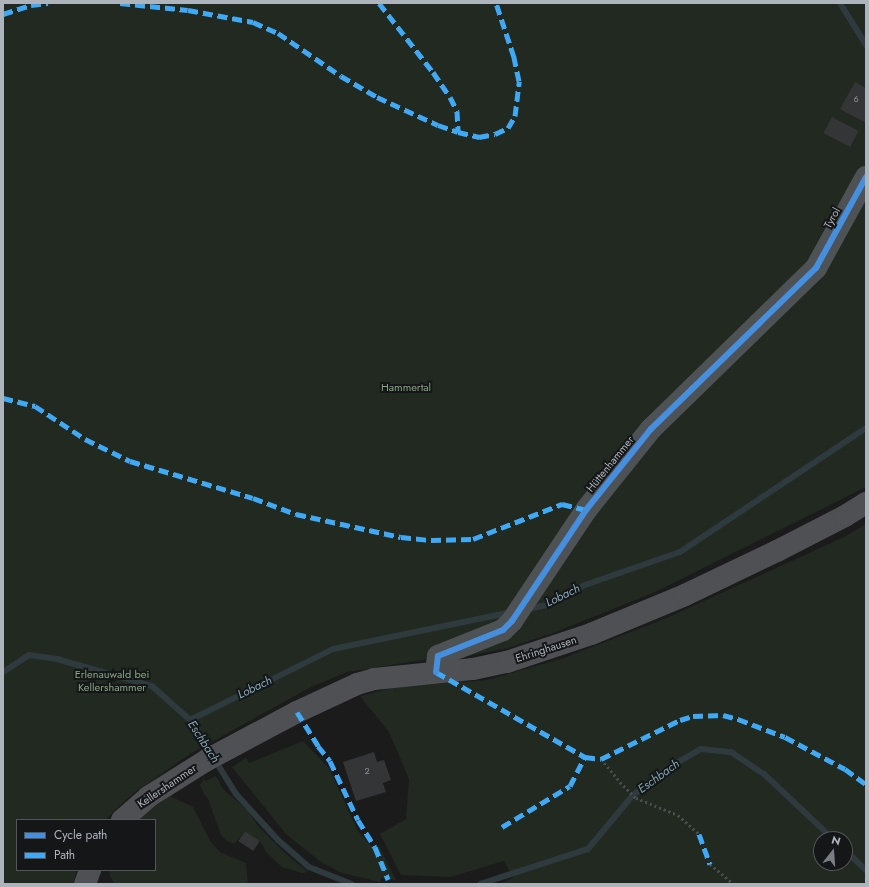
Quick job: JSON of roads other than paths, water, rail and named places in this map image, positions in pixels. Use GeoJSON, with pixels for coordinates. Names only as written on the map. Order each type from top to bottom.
{"type":"FeatureCollection","features":[{"type":"Feature","properties":{"kind":"main road","name":"Ehringhausen"},"geometry":{"type":"LineString","coordinates":[[215,756],[297,712],[358,684],[374,679],[473,669],[507,662],[591,634],[684,595],[777,551],[845,516],[866,503]]}},
{"type":"Feature","properties":{"kind":"main road","name":"Kellershammer"},"geometry":{"type":"LineString","coordinates":[[123,819],[148,797],[215,756]]}},
{"type":"Feature","properties":{"kind":"main road"},"geometry":{"type":"LineString","coordinates":[[85,884],[90,871]]}},
{"type":"Feature","properties":{"kind":"street","name":"Tyrol"},"geometry":{"type":"LineString","coordinates":[[816,268],[866,177]]}},
{"type":"Feature","properties":{"kind":"street","name":"Hüttenhammer"},"geometry":{"type":"LineString","coordinates":[[436,672],[438,656],[502,630],[512,621],[586,510],[651,429],[816,268]]}},
{"type":"Feature","properties":{"kind":"waterway"},"geometry":{"type":"LineString","coordinates":[[840,3],[866,45]]}},
{"type":"Feature","properties":{"kind":"waterway","name":"Lobach"},"geometry":{"type":"LineString","coordinates":[[528,609],[547,605],[585,585],[680,552],[866,428]]}},
{"type":"Feature","properties":{"kind":"waterway","name":"Lobach"},"geometry":{"type":"LineString","coordinates":[[190,720],[333,649],[511,612]]}},
{"type":"Feature","properties":{"kind":"waterway","name":"Eschbach"},"geometry":{"type":"LineString","coordinates":[[3,672],[29,655],[57,659],[152,686],[190,720],[236,794],[278,840],[309,867],[352,884]]}},
{"type":"Feature","properties":{"kind":"waterway","name":"Eschbach"},"geometry":{"type":"LineString","coordinates":[[480,884],[588,849],[633,795],[673,765],[701,749],[731,752],[764,774],[825,831]]}},
{"type":"Feature","properties":{"kind":"waterway","name":"Eschbach"},"geometry":{"type":"LineString","coordinates":[[853,858],[866,870]]}},
{"type":"Feature","properties":{"kind":"park label","name":"Hammertal"},"geometry":{"type":"Point","coordinates":[406,387]}},
{"type":"Feature","properties":{"kind":"park label","name":"Erlenauwald bei Kellershammer"},"geometry":{"type":"Point","coordinates":[112,681]}}]}
